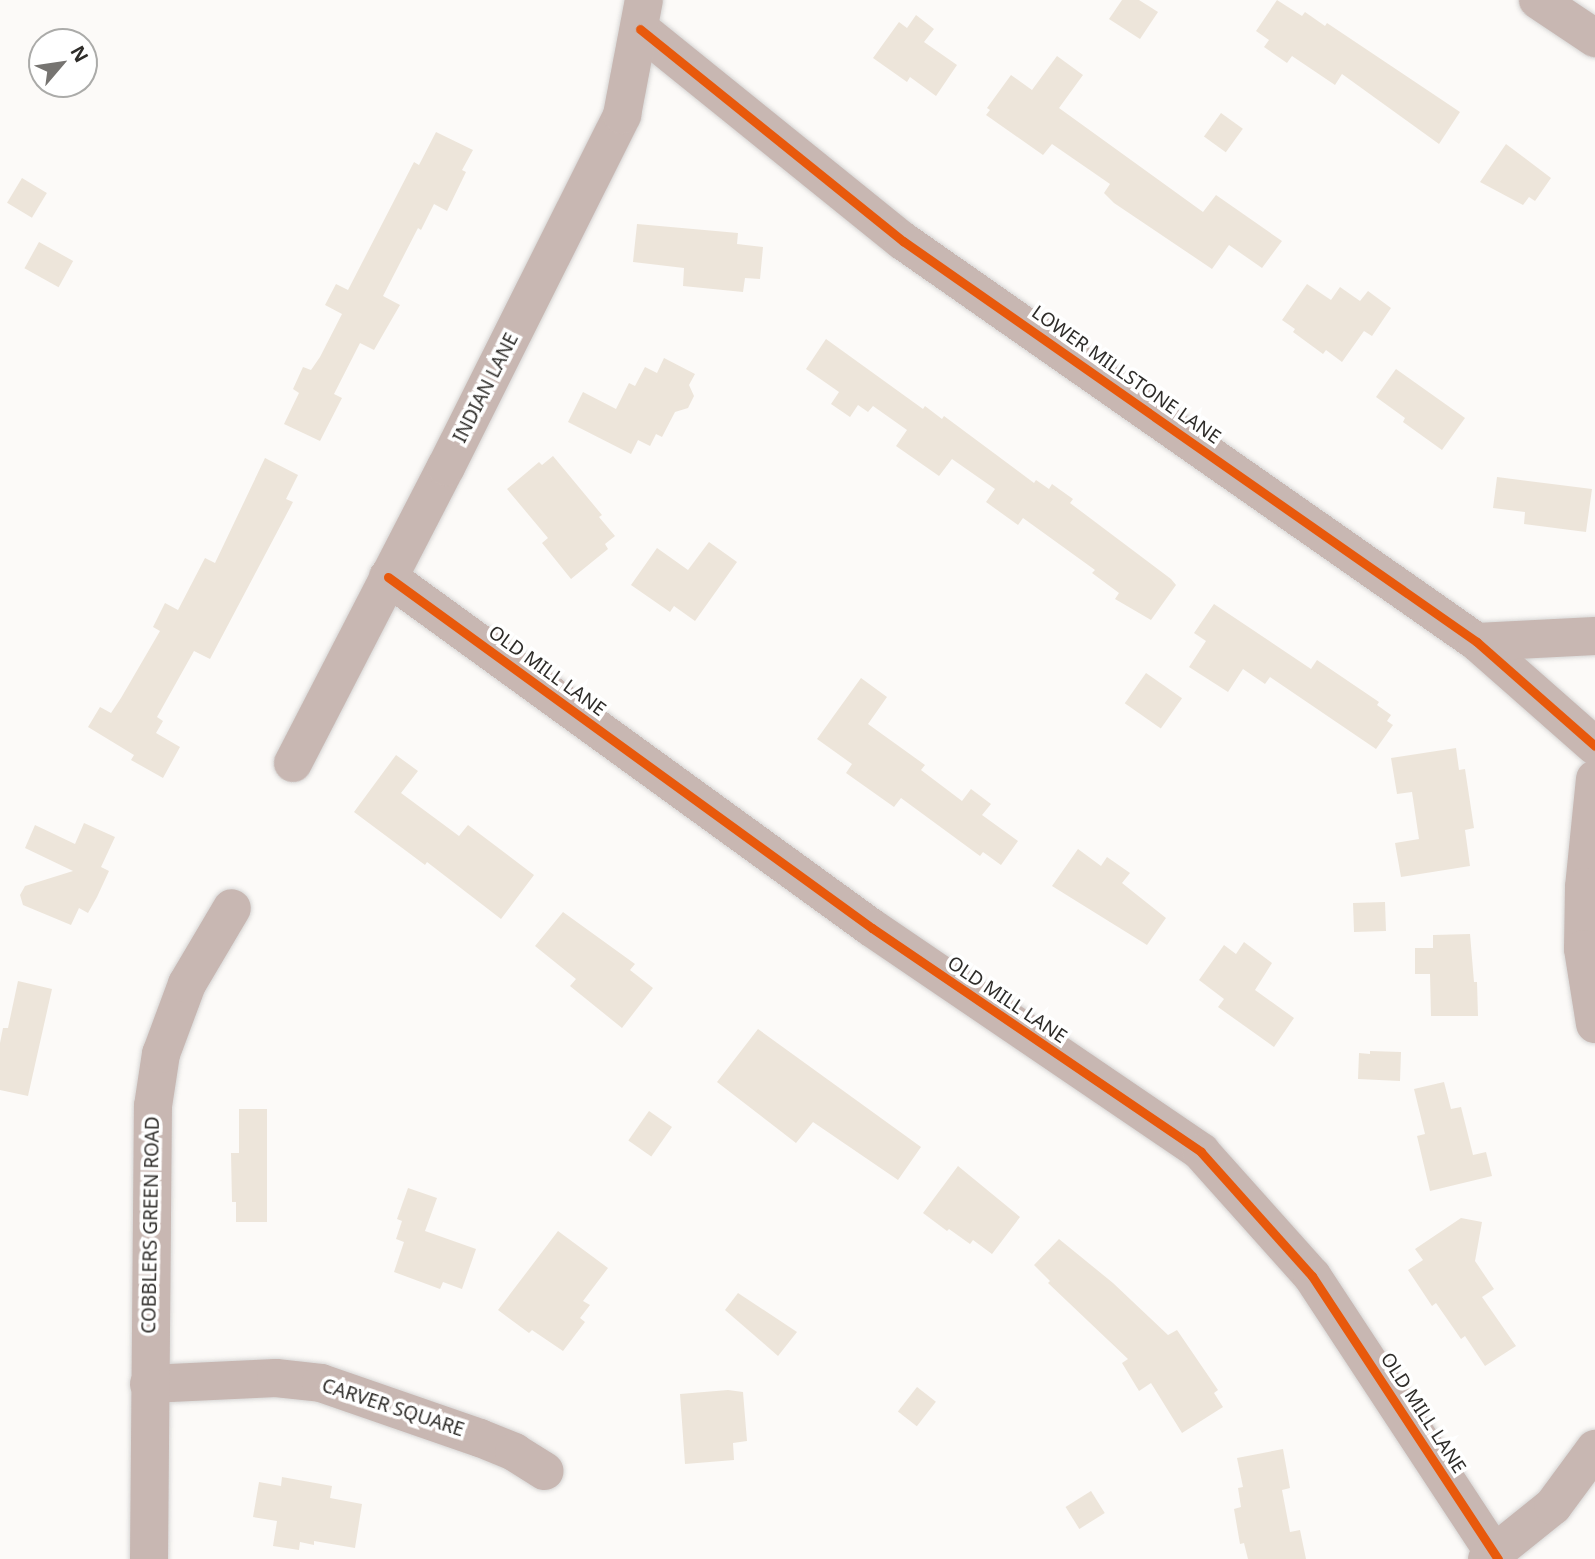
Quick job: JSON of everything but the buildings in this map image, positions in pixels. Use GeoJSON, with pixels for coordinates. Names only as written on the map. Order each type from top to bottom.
{"type":"FeatureCollection","features":[{"type":"Feature","properties":{"kind":"street"},"geometry":{"type":"LineString","coordinates":[[1538,0],[1595,38]]}},
{"type":"Feature","properties":{"kind":"street"},"geometry":{"type":"LineString","coordinates":[[1573,0],[1595,28]]}},
{"type":"Feature","properties":{"kind":"street","name":"INDIAN LANE"},"geometry":{"type":"LineString","coordinates":[[293,763],[446,467],[622,115],[642,15]]}},
{"type":"Feature","properties":{"kind":"street","name":"LOWER MILLSTONE LANE"},"geometry":{"type":"LineString","coordinates":[[642,15],[903,241],[1477,642],[1595,746]]}},
{"type":"Feature","properties":{"kind":"street","name":"OLD MILL LANE"},"geometry":{"type":"LineString","coordinates":[[388,577],[872,928],[1200,1152],[1312,1276],[1493,1557]]}},
{"type":"Feature","properties":{"kind":"street"},"geometry":{"type":"LineString","coordinates":[[1477,642],[1595,636]]}},
{"type":"Feature","properties":{"kind":"street"},"geometry":{"type":"LineString","coordinates":[[1595,779],[1584,887],[1583,949],[1595,1024]]}},
{"type":"Feature","properties":{"kind":"street","name":"COBBLERS GREEN ROAD"},"geometry":{"type":"LineString","coordinates":[[149,1559],[150,1157],[159,1067],[187,984],[232,908]]}},
{"type":"Feature","properties":{"kind":"street","name":"CARVER SQUARE"},"geometry":{"type":"LineString","coordinates":[[149,1384],[276,1378],[321,1382],[481,1438],[514,1452],[544,1471]]}},
{"type":"Feature","properties":{"kind":"street"},"geometry":{"type":"LineString","coordinates":[[1493,1557],[1553,1506],[1595,1448]]}},
{"type":"Feature","properties":{"kind":"cycle path"},"geometry":{"type":"LineString","coordinates":[[640,29],[903,241],[1477,642],[1595,746]]}},
{"type":"Feature","properties":{"kind":"cycle path"},"geometry":{"type":"LineString","coordinates":[[388,577],[872,928],[1201,1152],[1312,1276],[1498,1559]]}}]}
